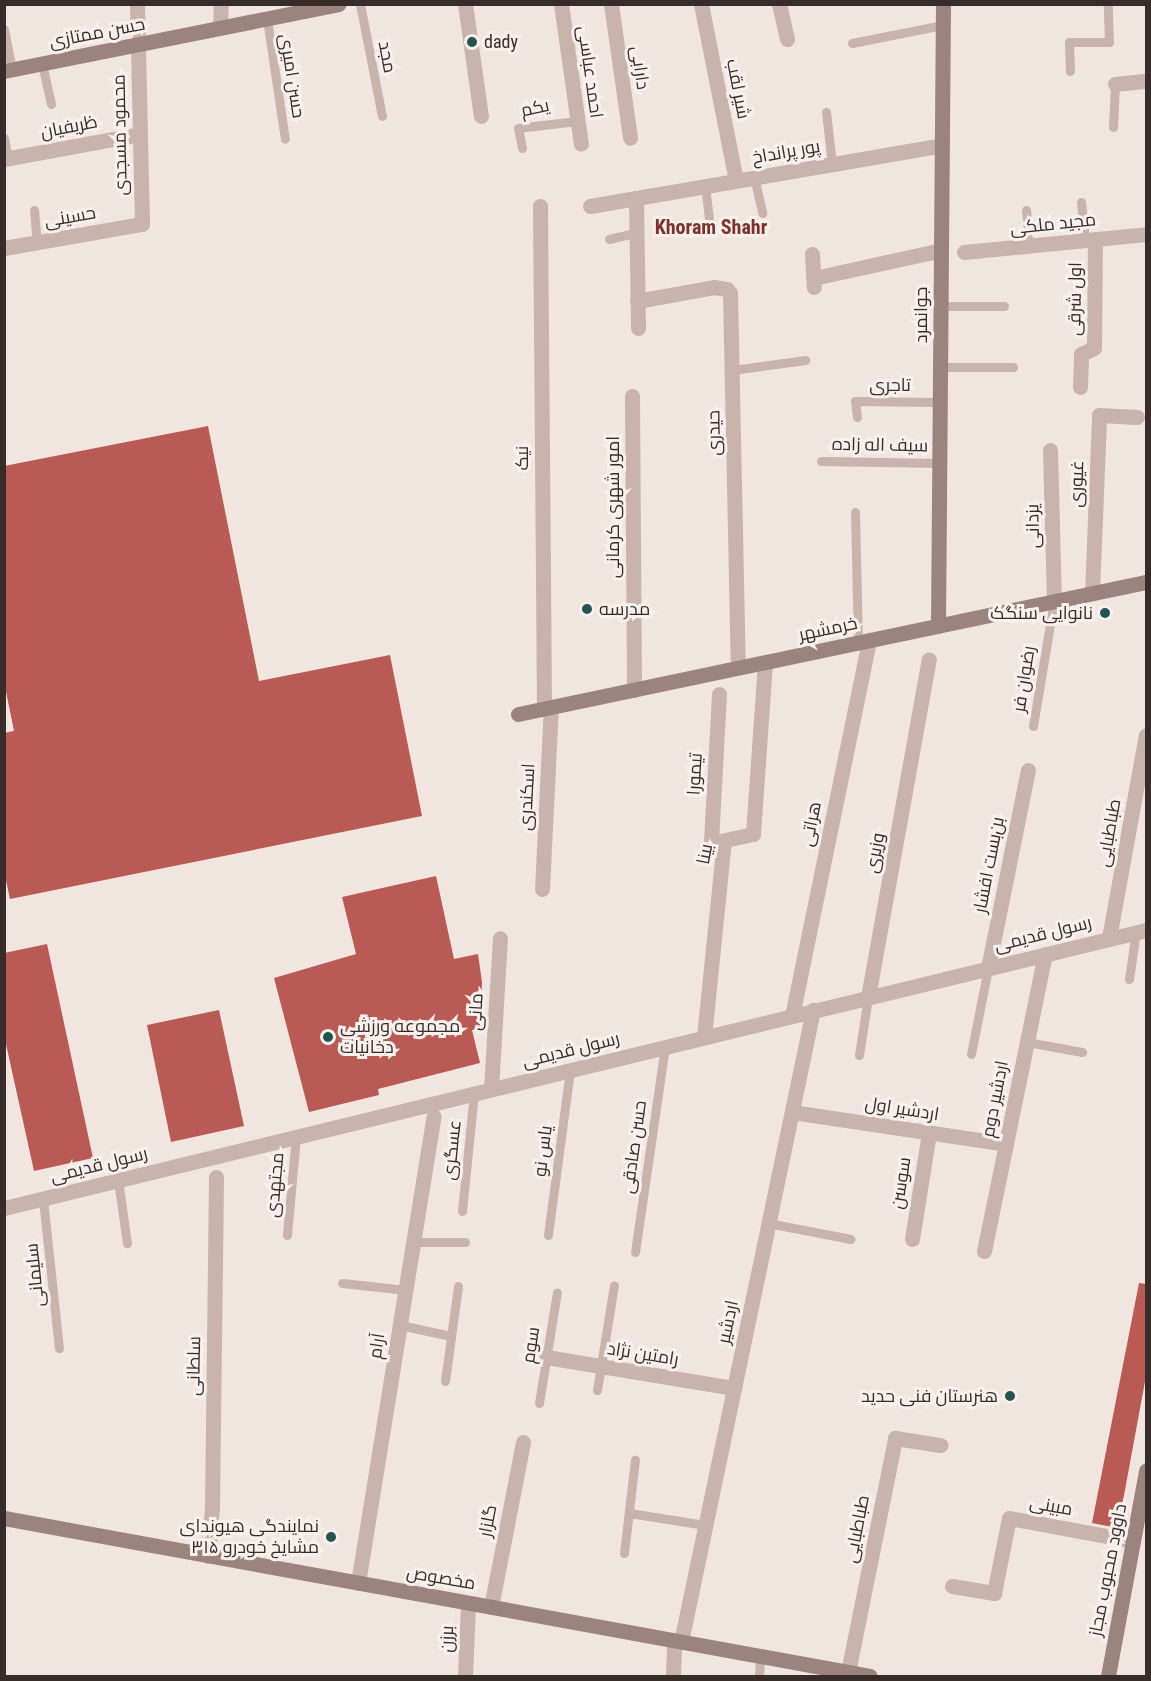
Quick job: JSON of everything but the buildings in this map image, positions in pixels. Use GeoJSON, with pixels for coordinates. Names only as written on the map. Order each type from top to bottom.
{"type":"FeatureCollection","features":[{"type":"Feature","properties":{"kind":"street","name":"محمود مسجدی"},"geometry":{"type":"LineString","coordinates":[[137,4],[142,224]]}},
{"type":"Feature","properties":{"kind":"street"},"geometry":{"type":"LineString","coordinates":[[220,28],[221,4]]}},
{"type":"Feature","properties":{"kind":"street"},"geometry":{"type":"LineString","coordinates":[[465,4],[481,116]]}},
{"type":"Feature","properties":{"kind":"street","name":"احمد عباسی"},"geometry":{"type":"LineString","coordinates":[[561,4],[581,144]]}},
{"type":"Feature","properties":{"kind":"street","name":"دارابی"},"geometry":{"type":"LineString","coordinates":[[611,4],[630,138]]}},
{"type":"Feature","properties":{"kind":"street","name":"شیر لقب"},"geometry":{"type":"LineString","coordinates":[[701,4],[736,181]]}},
{"type":"Feature","properties":{"kind":"street"},"geometry":{"type":"LineString","coordinates":[[779,4],[786,39]]}},
{"type":"Feature","properties":{"kind":"street","name":"جوانمرد"},"geometry":{"type":"LineString","coordinates":[[938,626],[943,4]]}},
{"type":"Feature","properties":{"kind":"street","name":"حسن ممتازی"},"geometry":{"type":"LineString","coordinates":[[8,71],[335,5]]}},
{"type":"Feature","properties":{"kind":"street"},"geometry":{"type":"LineString","coordinates":[[1115,84],[1146,81]]}},
{"type":"Feature","properties":{"kind":"street","name":"ظریفیان"},"geometry":{"type":"LineString","coordinates":[[6,158],[140,134]]}},
{"type":"Feature","properties":{"kind":"street","name":"پور پرانداخ"},"geometry":{"type":"LineString","coordinates":[[590,206],[942,145]]}},
{"type":"Feature","properties":{"kind":"street"},"geometry":{"type":"LineString","coordinates":[[636,198],[638,328]]}},
{"type":"Feature","properties":{"kind":"street","name":"نیک"},"geometry":{"type":"LineString","coordinates":[[540,206],[548,708]]}},
{"type":"Feature","properties":{"kind":"street","name":"حسینی"},"geometry":{"type":"LineString","coordinates":[[4,248],[142,224]]}},
{"type":"Feature","properties":{"kind":"street","name":"مجید ملکی"},"geometry":{"type":"LineString","coordinates":[[964,252],[1146,234]]}},
{"type":"Feature","properties":{"kind":"street","name":"اول شرقی"},"geometry":{"type":"LineString","coordinates":[[1080,387],[1081,354],[1094,348],[1090,240]]}},
{"type":"Feature","properties":{"kind":"street"},"geometry":{"type":"LineString","coordinates":[[812,254],[814,283],[941,250]]}},
{"type":"Feature","properties":{"kind":"street","name":"حیدری"},"geometry":{"type":"LineString","coordinates":[[637,301],[714,287],[727,289],[731,300],[738,668]]}},
{"type":"Feature","properties":{"kind":"street","name":"امور شهری کرمانی"},"geometry":{"type":"LineString","coordinates":[[632,396],[634,690]]}},
{"type":"Feature","properties":{"kind":"street","name":"غیوری"},"geometry":{"type":"LineString","coordinates":[[1092,593],[1099,415],[1137,417]]}},
{"type":"Feature","properties":{"kind":"street","name":"یزدانی"},"geometry":{"type":"LineString","coordinates":[[1050,450],[1054,601]]}},
{"type":"Feature","properties":{"kind":"street","name":"خرمشهر"},"geometry":{"type":"LineString","coordinates":[[518,714],[1146,582]]}},
{"type":"Feature","properties":{"kind":"street","name":"هراتی"},"geometry":{"type":"LineString","coordinates":[[792,1016],[863,641]]}},
{"type":"Feature","properties":{"kind":"street","name":"وزیری"},"geometry":{"type":"LineString","coordinates":[[868,997],[929,658]]}},
{"type":"Feature","properties":{"kind":"street","name":"بینا"},"geometry":{"type":"LineString","coordinates":[[704,1037],[724,841],[753,834],[765,662]]}},
{"type":"Feature","properties":{"kind":"street","name":"تیمورا"},"geometry":{"type":"LineString","coordinates":[[718,694],[711,843],[724,841]]}},
{"type":"Feature","properties":{"kind":"street","name":"اسکندری"},"geometry":{"type":"LineString","coordinates":[[542,889],[548,708]]}},
{"type":"Feature","properties":{"kind":"street","name":"طباطبایی"},"geometry":{"type":"LineString","coordinates":[[1109,938],[1146,735]]}},
{"type":"Feature","properties":{"kind":"street","name":"بن‌بست افشار"},"geometry":{"type":"LineString","coordinates":[[988,968],[1028,770]]}},
{"type":"Feature","properties":{"kind":"street","name":"رسول قدیمی"},"geometry":{"type":"LineString","coordinates":[[4,1208],[1141,931]]}},
{"type":"Feature","properties":{"kind":"street","name":"مانی"},"geometry":{"type":"LineString","coordinates":[[491,1089],[500,938]]}},
{"type":"Feature","properties":{"kind":"street","name":"اردشیر دوم"},"geometry":{"type":"LineString","coordinates":[[984,1251],[1045,954]]}},
{"type":"Feature","properties":{"kind":"street","name":"اردشیر"},"geometry":{"type":"LineString","coordinates":[[673,1677],[678,1641],[705,1525],[813,1010]]}},
{"type":"Feature","properties":{"kind":"street","name":"اردشیر اول"},"geometry":{"type":"LineString","coordinates":[[792,1112],[1006,1144]]}},
{"type":"Feature","properties":{"kind":"street","name":"آرام"},"geometry":{"type":"LineString","coordinates":[[358,1583],[434,1116]]}},
{"type":"Feature","properties":{"kind":"street","name":"سوسن"},"geometry":{"type":"LineString","coordinates":[[912,1239],[929,1133]]}},
{"type":"Feature","properties":{"kind":"street","name":"سلطانی"},"geometry":{"type":"LineString","coordinates":[[208,1556],[212,1507],[216,1177]]}},
{"type":"Feature","properties":{"kind":"street","name":"رامتین نژاد"},"geometry":{"type":"LineString","coordinates":[[546,1357],[734,1388]]}},
{"type":"Feature","properties":{"kind":"street","name":"طباطبایی"},"geometry":{"type":"LineString","coordinates":[[848,1672],[896,1438],[940,1445]]}},
{"type":"Feature","properties":{"kind":"street","name":"گلزار"},"geometry":{"type":"LineString","coordinates":[[491,1607],[523,1442]]}},
{"type":"Feature","properties":{"kind":"street","name":"داوود محبوب مجاز"},"geometry":{"type":"LineString","coordinates":[[1108,1677],[1138,1534],[1146,1470]]}},
{"type":"Feature","properties":{"kind":"street","name":"مخصوص"},"geometry":{"type":"LineString","coordinates":[[4,1518],[760,1656],[829,1673],[848,1672],[870,1677]]}},
{"type":"Feature","properties":{"kind":"street","name":"مبینی"},"geometry":{"type":"LineString","coordinates":[[952,1586],[994,1593],[1009,1518],[1138,1534]]}},
{"type":"Feature","properties":{"kind":"street","name":"برزن"},"geometry":{"type":"LineString","coordinates":[[465,1677],[468,1603]]}},
{"type":"Feature","properties":{"kind":"lane","name":"مجد"},"geometry":{"type":"LineString","coordinates":[[360,4],[382,116]]}},
{"type":"Feature","properties":{"kind":"lane"},"geometry":{"type":"LineString","coordinates":[[1070,71],[1069,42],[1109,42],[1108,4]]}},
{"type":"Feature","properties":{"kind":"lane","name":"حسن امیری"},"geometry":{"type":"LineString","coordinates":[[267,19],[285,139]]}},
{"type":"Feature","properties":{"kind":"lane"},"geometry":{"type":"LineString","coordinates":[[852,43],[943,25]]}},
{"type":"Feature","properties":{"kind":"lane"},"geometry":{"type":"LineString","coordinates":[[4,29],[8,71]]}},
{"type":"Feature","properties":{"kind":"lane"},"geometry":{"type":"LineString","coordinates":[[42,64],[51,104]]}},
{"type":"Feature","properties":{"kind":"lane"},"geometry":{"type":"LineString","coordinates":[[1113,127],[1115,84]]}},
{"type":"Feature","properties":{"kind":"lane"},"geometry":{"type":"LineString","coordinates":[[826,112],[832,164]]}},
{"type":"Feature","properties":{"kind":"lane","name":"یکم"},"geometry":{"type":"LineString","coordinates":[[522,148],[518,128],[578,120]]}},
{"type":"Feature","properties":{"kind":"lane"},"geometry":{"type":"LineString","coordinates":[[4,138],[6,158]]}},
{"type":"Feature","properties":{"kind":"lane"},"geometry":{"type":"LineString","coordinates":[[754,177],[762,213]]}},
{"type":"Feature","properties":{"kind":"lane"},"geometry":{"type":"LineString","coordinates":[[705,186],[709,220]]}},
{"type":"Feature","properties":{"kind":"lane"},"geometry":{"type":"LineString","coordinates":[[1081,202],[1090,240]]}},
{"type":"Feature","properties":{"kind":"lane"},"geometry":{"type":"LineString","coordinates":[[34,210],[37,243]]}},
{"type":"Feature","properties":{"kind":"lane"},"geometry":{"type":"LineString","coordinates":[[1026,210],[1030,246]]}},
{"type":"Feature","properties":{"kind":"lane"},"geometry":{"type":"LineString","coordinates":[[609,239],[636,233]]}},
{"type":"Feature","properties":{"kind":"lane"},"geometry":{"type":"LineString","coordinates":[[941,306],[1004,306]]}},
{"type":"Feature","properties":{"kind":"lane"},"geometry":{"type":"LineString","coordinates":[[732,370],[805,360]]}},
{"type":"Feature","properties":{"kind":"lane"},"geometry":{"type":"LineString","coordinates":[[940,367],[1013,367]]}},
{"type":"Feature","properties":{"kind":"lane","name":"تاجری"},"geometry":{"type":"LineString","coordinates":[[857,417],[855,402],[939,402]]}},
{"type":"Feature","properties":{"kind":"lane","name":"سیف اله زاده"},"geometry":{"type":"LineString","coordinates":[[821,461],[939,463]]}},
{"type":"Feature","properties":{"kind":"lane"},"geometry":{"type":"LineString","coordinates":[[855,512],[863,641]]}},
{"type":"Feature","properties":{"kind":"lane","name":"رضوان فر"},"geometry":{"type":"LineString","coordinates":[[1033,726],[1054,601]]}},
{"type":"Feature","properties":{"kind":"lane"},"geometry":{"type":"LineString","coordinates":[[1129,980],[1141,931]]}},
{"type":"Feature","properties":{"kind":"lane"},"geometry":{"type":"LineString","coordinates":[[971,1054],[988,968]]}},
{"type":"Feature","properties":{"kind":"lane","name":"وزیری"},"geometry":{"type":"LineString","coordinates":[[859,1055],[868,997]]}},
{"type":"Feature","properties":{"kind":"lane"},"geometry":{"type":"LineString","coordinates":[[1027,1042],[1082,1052]]}},
{"type":"Feature","properties":{"kind":"lane","name":"حسن صادقی"},"geometry":{"type":"LineString","coordinates":[[635,1252],[665,1047]]}},
{"type":"Feature","properties":{"kind":"lane","name":"یاس نو"},"geometry":{"type":"LineString","coordinates":[[548,1235],[570,1070]]}},
{"type":"Feature","properties":{"kind":"lane","name":"عسگری"},"geometry":{"type":"LineString","coordinates":[[462,1211],[474,1093]]}},
{"type":"Feature","properties":{"kind":"lane","name":"مجتهدی"},"geometry":{"type":"LineString","coordinates":[[287,1235],[296,1137]]}},
{"type":"Feature","properties":{"kind":"lane"},"geometry":{"type":"LineString","coordinates":[[118,1180],[127,1244]]}},
{"type":"Feature","properties":{"kind":"lane","name":"سلیمانی"},"geometry":{"type":"LineString","coordinates":[[43,1199],[59,1348]]}},
{"type":"Feature","properties":{"kind":"lane"},"geometry":{"type":"LineString","coordinates":[[768,1223],[850,1239]]}},
{"type":"Feature","properties":{"kind":"lane"},"geometry":{"type":"LineString","coordinates":[[413,1242],[465,1242]]}},
{"type":"Feature","properties":{"kind":"lane"},"geometry":{"type":"LineString","coordinates":[[342,1283],[406,1290]]}},
{"type":"Feature","properties":{"kind":"lane"},"geometry":{"type":"LineString","coordinates":[[597,1390],[614,1285]]}},
{"type":"Feature","properties":{"kind":"lane"},"geometry":{"type":"LineString","coordinates":[[445,1381],[459,1286]]}},
{"type":"Feature","properties":{"kind":"lane","name":"سوم"},"geometry":{"type":"LineString","coordinates":[[539,1403],[556,1292]]}},
{"type":"Feature","properties":{"kind":"lane"},"geometry":{"type":"LineString","coordinates":[[400,1325],[451,1336]]}},
{"type":"Feature","properties":{"kind":"lane"},"geometry":{"type":"LineString","coordinates":[[624,1553],[635,1460]]}},
{"type":"Feature","properties":{"kind":"lane"},"geometry":{"type":"LineString","coordinates":[[629,1513],[705,1525]]}},
{"type":"Feature","properties":{"kind":"lane"},"geometry":{"type":"LineString","coordinates":[[759,1677],[760,1656]]}},
{"type":"Feature","properties":{"kind":"place","name":"dady"},"geometry":{"type":"Point","coordinates":[472,42]}},
{"type":"Feature","properties":{"kind":"place","name":"مدرسه"},"geometry":{"type":"Point","coordinates":[587,609]}},
{"type":"Feature","properties":{"kind":"place","name":"نانوایی سنگک"},"geometry":{"type":"Point","coordinates":[1105,613]}},
{"type":"Feature","properties":{"kind":"place","name":"مجموعه ورزشی دخانیات"},"geometry":{"type":"Point","coordinates":[328,1037]}},
{"type":"Feature","properties":{"kind":"place","name":"هنرستان فنی حدید"},"geometry":{"type":"Point","coordinates":[1010,1396]}},
{"type":"Feature","properties":{"kind":"place","name":"نمایندگی هیوندای ۳۱۵ مشایخ خودرو"},"geometry":{"type":"Point","coordinates":[331,1537]}},
{"type":"Feature","properties":{"kind":"district","name":"Khoram Shahr"},"geometry":{"type":"Point","coordinates":[711,227]}}]}
